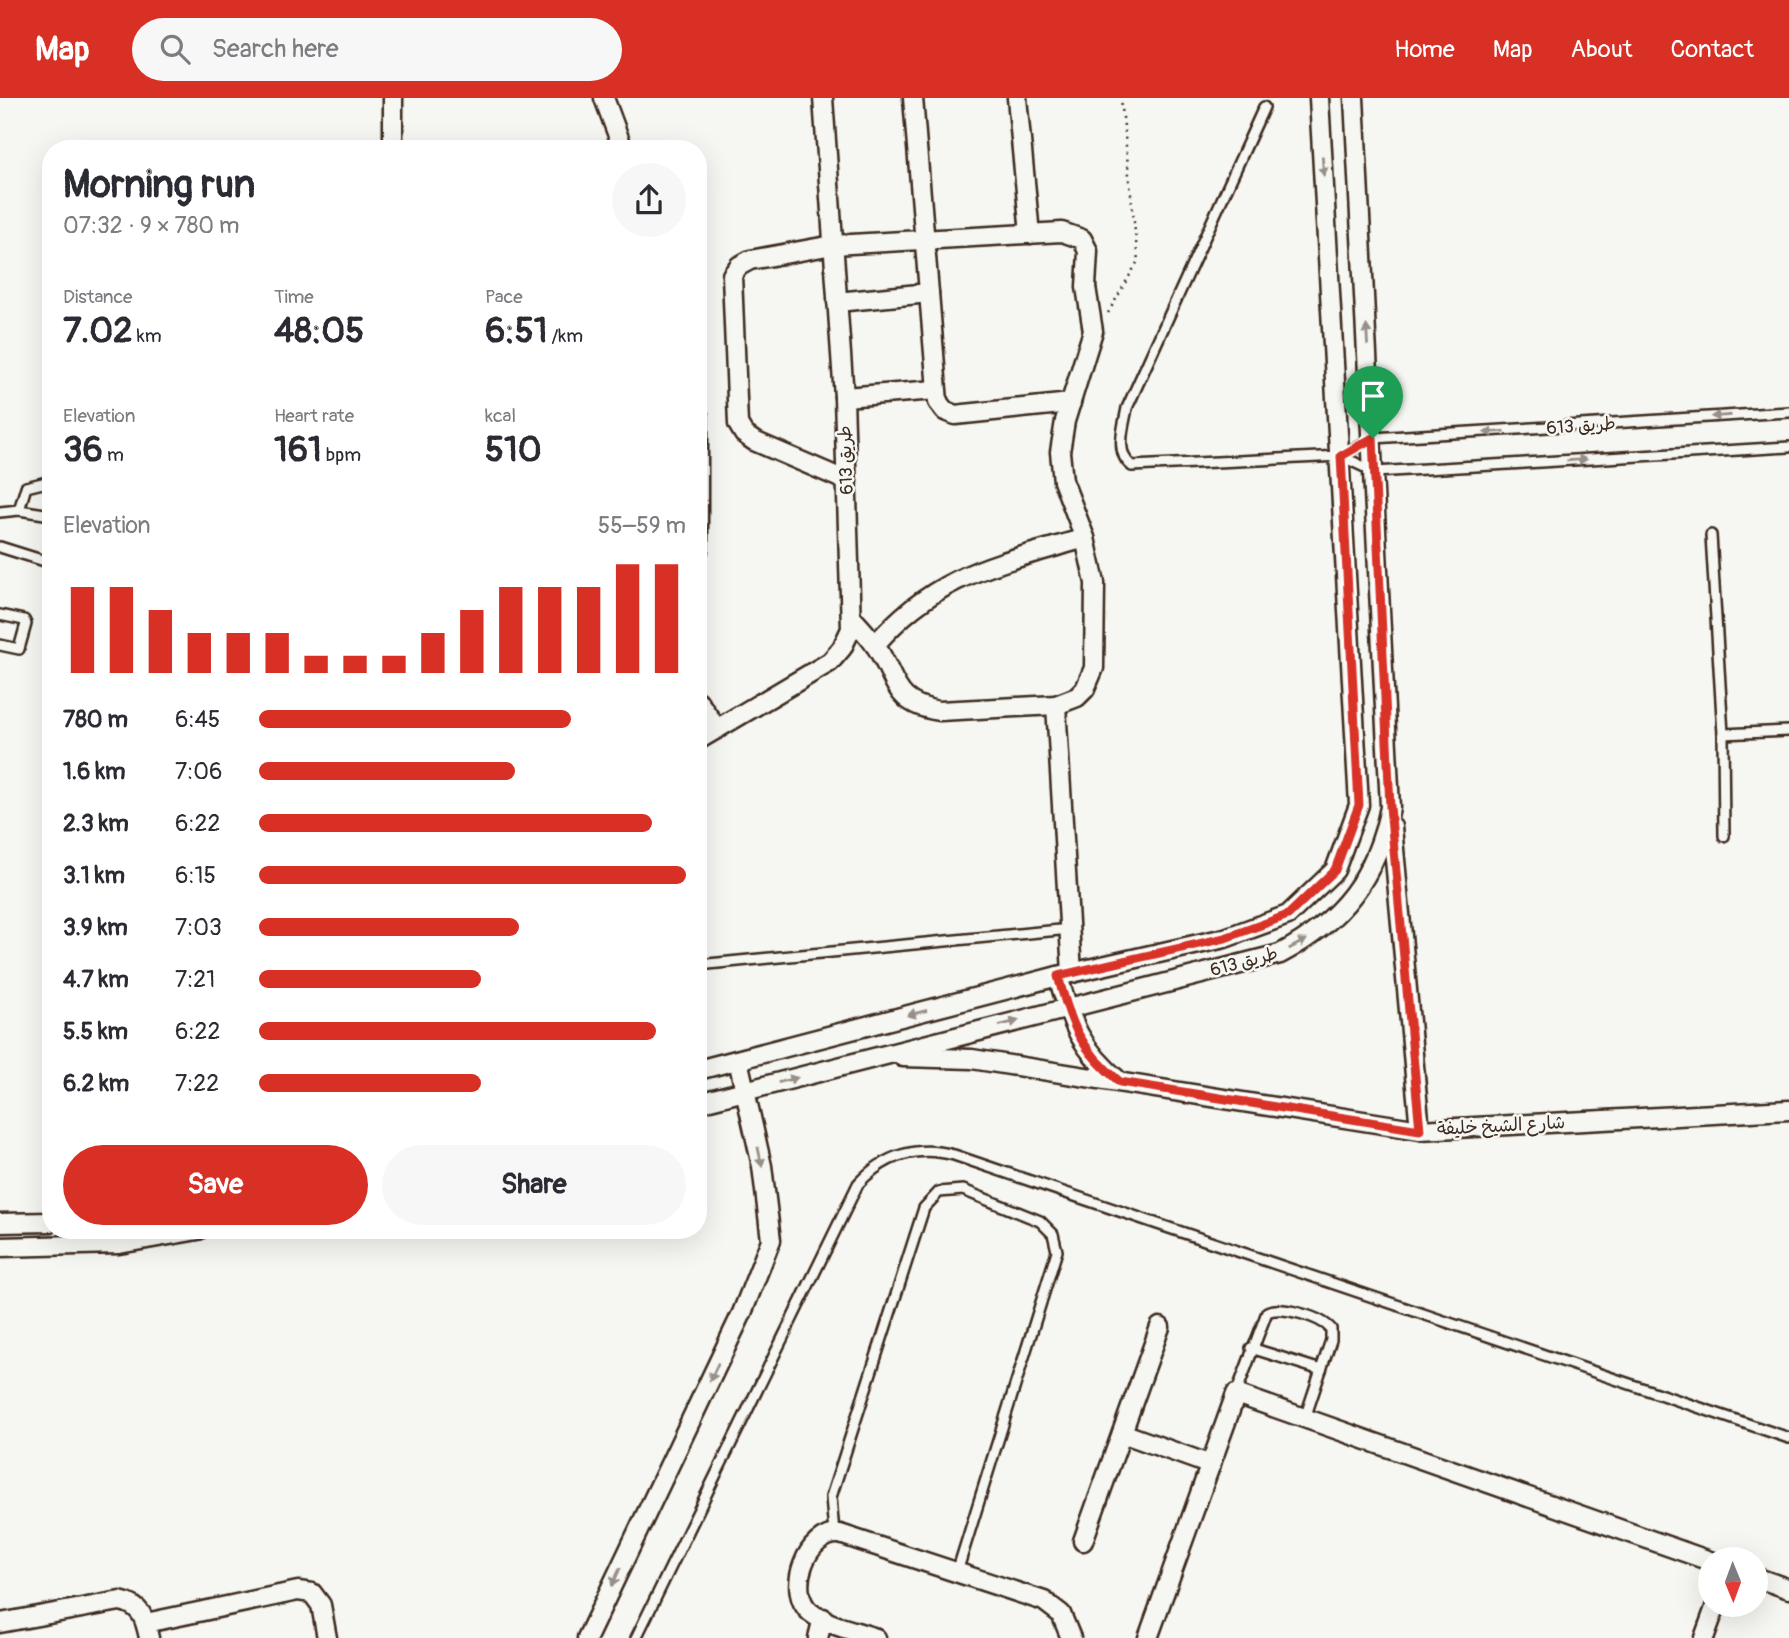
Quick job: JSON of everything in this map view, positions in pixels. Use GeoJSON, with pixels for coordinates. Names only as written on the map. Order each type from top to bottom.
{"type":"FeatureCollection","features":[{"type":"Feature","properties":{"kind":"street"},"geometry":{"type":"LineString","coordinates":[[393,98],[393,140]]}},
{"type":"Feature","properties":{"kind":"street"},"geometry":{"type":"LineString","coordinates":[[604,98],[620,140]]}},
{"type":"Feature","properties":{"kind":"street","name":"طريق 613"},"geometry":{"type":"LineString","coordinates":[[707,735],[830,662],[847,640],[852,618],[844,397],[822,98]]}},
{"type":"Feature","properties":{"kind":"street"},"geometry":{"type":"LineString","coordinates":[[913,98],[936,390],[941,407],[955,415],[1071,403]]}},
{"type":"Feature","properties":{"kind":"street"},"geometry":{"type":"LineString","coordinates":[[1017,98],[1030,234]]}},
{"type":"Feature","properties":{"kind":"street","name":"طريق 613"},"geometry":{"type":"LineString","coordinates":[[707,1068],[1065,974],[1225,938],[1288,915],[1335,870],[1359,805],[1319,98]]}},
{"type":"Feature","properties":{"kind":"street","name":"طريق 613"},"geometry":{"type":"LineString","coordinates":[[707,1100],[1280,954],[1311,937],[1357,892],[1383,843],[1390,807],[1354,98]]}},
{"type":"Feature","properties":{"kind":"street"},"geometry":{"type":"LineString","coordinates":[[847,481],[754,441],[744,434],[738,424],[732,275],[739,265],[750,260],[834,246],[924,239],[1070,233],[1086,244],[1089,257],[1086,288],[1093,321],[1091,343],[1062,437],[1061,468],[1067,495],[1085,538],[1096,602],[1094,668],[1085,689],[1067,702],[1056,705],[939,711],[926,709],[903,697],[894,687],[875,645],[852,618]]}},
{"type":"Feature","properties":{"kind":"street"},"geometry":{"type":"LineString","coordinates":[[837,302],[929,293]]}},
{"type":"Feature","properties":{"kind":"street"},"geometry":{"type":"LineString","coordinates":[[844,397],[936,390]]}},
{"type":"Feature","properties":{"kind":"street"},"geometry":{"type":"LineString","coordinates":[[875,645],[904,612],[956,578],[1085,538]]}},
{"type":"Feature","properties":{"kind":"street"},"geometry":{"type":"LineString","coordinates":[[1056,705],[1070,929],[1065,974],[1067,1009],[1093,1059],[1120,1082]]}},
{"type":"Feature","properties":{"kind":"street"},"geometry":{"type":"LineString","coordinates":[[707,714],[717,729]]}},
{"type":"Feature","properties":{"kind":"street"},"geometry":{"type":"LineString","coordinates":[[1390,807],[1420,1130]]}},
{"type":"Feature","properties":{"kind":"street","name":"شارع الشيخ خليفة"},"geometry":{"type":"LineString","coordinates":[[882,1056],[972,1059],[1420,1130],[1789,1110]]}},
{"type":"Feature","properties":{"kind":"street"},"geometry":{"type":"LineString","coordinates":[[587,1638],[741,1313],[771,1240],[762,1166],[738,1060]]}},
{"type":"Feature","properties":{"kind":"street"},"geometry":{"type":"LineString","coordinates":[[0,1223],[42,1222]]}},
{"type":"Feature","properties":{"kind":"street"},"geometry":{"type":"LineString","coordinates":[[0,1247],[94,1239]]}},
{"type":"Feature","properties":{"kind":"street"},"geometry":{"type":"LineString","coordinates":[[1083,1541],[1160,1327]]}},
{"type":"Feature","properties":{"kind":"street"},"geometry":{"type":"LineString","coordinates":[[1148,1638],[1236,1394],[1698,1557]]}},
{"type":"Feature","properties":{"kind":"street"},"geometry":{"type":"LineString","coordinates":[[1122,1433],[1211,1465]]}},
{"type":"Feature","properties":{"kind":"street"},"geometry":{"type":"LineString","coordinates":[[876,1638],[823,1618],[809,1611],[803,1603],[800,1576],[815,1544],[824,1536],[834,1534],[1050,1604],[1066,1622],[1070,1638]]}},
{"type":"Feature","properties":{"kind":"street"},"geometry":{"type":"LineString","coordinates":[[1768,1582],[1789,1589]]}},
{"type":"Feature","properties":{"kind":"street"},"geometry":{"type":"LineString","coordinates":[[0,1623],[120,1601],[133,1604],[147,1631],[299,1591],[312,1593],[321,1605],[327,1638]]}},
{"type":"Feature","properties":{"kind":"street"},"geometry":{"type":"LineString","coordinates":[[1704,1638],[1712,1617]]}},
{"type":"Feature","properties":{"kind":"street"},"geometry":{"type":"LineString","coordinates":[[818,1638],[823,1618]]}},
{"type":"Feature","properties":{"kind":"lane"},"geometry":{"type":"LineString","coordinates":[[1264,107],[1127,408],[1122,438],[1124,456],[1127,463],[1136,467],[1341,456]]}},
{"type":"Feature","properties":{"kind":"lane","name":"طريق 613"},"geometry":{"type":"LineString","coordinates":[[1341,456],[1373,438],[1789,412]]}},
{"type":"Feature","properties":{"kind":"lane","name":"طريق 613"},"geometry":{"type":"LineString","coordinates":[[1341,456],[1375,472],[1789,447]]}},
{"type":"Feature","properties":{"kind":"lane"},"geometry":{"type":"LineString","coordinates":[[19,510],[26,487],[42,483]]}},
{"type":"Feature","properties":{"kind":"lane"},"geometry":{"type":"LineString","coordinates":[[0,512],[19,510],[42,514]]}},
{"type":"Feature","properties":{"kind":"lane"},"geometry":{"type":"LineString","coordinates":[[1711,535],[1723,734],[1724,836]]}},
{"type":"Feature","properties":{"kind":"lane"},"geometry":{"type":"LineString","coordinates":[[0,547],[42,560]]}},
{"type":"Feature","properties":{"kind":"lane"},"geometry":{"type":"LineString","coordinates":[[0,615],[24,620],[26,624],[21,648],[0,645]]}},
{"type":"Feature","properties":{"kind":"lane"},"geometry":{"type":"LineString","coordinates":[[1723,734],[1789,731]]}},
{"type":"Feature","properties":{"kind":"lane"},"geometry":{"type":"LineString","coordinates":[[707,964],[1070,929]]}},
{"type":"Feature","properties":{"kind":"lane"},"geometry":{"type":"LineString","coordinates":[[636,1638],[858,1184],[877,1166],[915,1151],[954,1155],[1789,1438]]}},
{"type":"Feature","properties":{"kind":"lane"},"geometry":{"type":"LineString","coordinates":[[834,1534],[831,1497],[924,1208],[939,1192],[963,1190],[1040,1221],[1053,1234],[1057,1251],[957,1572]]}},
{"type":"Feature","properties":{"kind":"lane"},"geometry":{"type":"LineString","coordinates":[[1236,1394],[1263,1315],[1271,1309],[1324,1323],[1332,1334],[1305,1418]]}},
{"type":"Feature","properties":{"kind":"lane"},"geometry":{"type":"LineString","coordinates":[[1251,1348],[1321,1370]]}},
{"type":"Feature","properties":{"kind":"path"},"geometry":{"type":"LineString","coordinates":[[1093,321],[1104,320],[1138,261],[1121,98]]}},
{"type":"Feature","properties":{"kind":"route"},"geometry":{"type":"LineString","coordinates":[[1373,438],[1390,807],[1420,1130],[1120,1082],[1086,1050],[1067,1009],[1058,976],[1225,938],[1288,915],[1335,870],[1359,805],[1341,456],[1373,438]]}}]}
